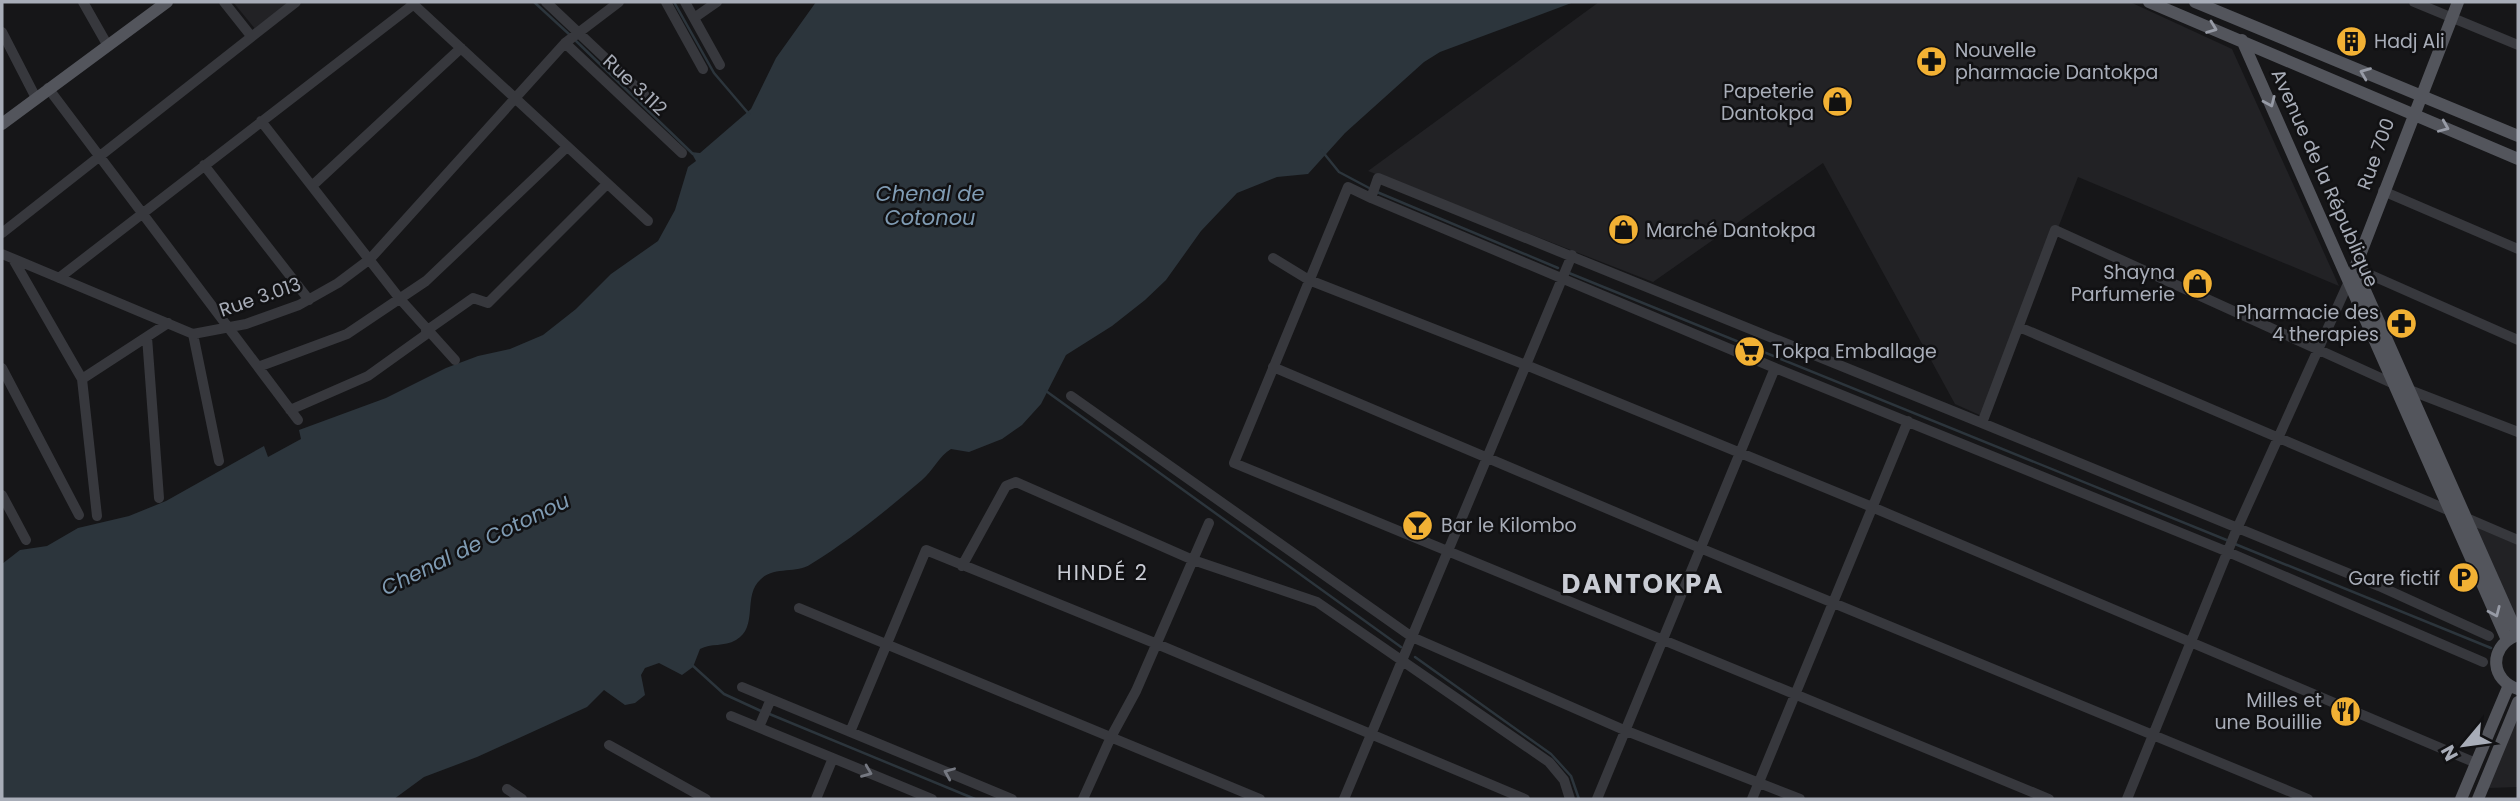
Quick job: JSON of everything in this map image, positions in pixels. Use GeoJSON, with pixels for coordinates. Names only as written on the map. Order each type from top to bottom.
{"type":"FeatureCollection","features":[{"type":"Feature","properties":{"kind":"main road"},"geometry":{"type":"LineString","coordinates":[[2,124],[167,2]]}},
{"type":"Feature","properties":{"kind":"main road"},"geometry":{"type":"LineString","coordinates":[[2149,2],[2518,159]]}},
{"type":"Feature","properties":{"kind":"main road"},"geometry":{"type":"LineString","coordinates":[[2195,2],[2518,136]]}},
{"type":"Feature","properties":{"kind":"main road","name":"Rue 700"},"geometry":{"type":"LineString","coordinates":[[2354,268],[2458,2]]}},
{"type":"Feature","properties":{"kind":"main road","name":"Avenue de la République"},"geometry":{"type":"LineString","coordinates":[[2242,40],[2449,509],[2514,637]]}},
{"type":"Feature","properties":{"kind":"main road","name":"Avenue de la République"},"geometry":{"type":"LineString","coordinates":[[2354,268],[2465,516],[2514,637]]}},
{"type":"Feature","properties":{"kind":"main road"},"geometry":{"type":"LineString","coordinates":[[2461,799],[2514,687],[2499,674],[2496,663],[2498,651],[2514,637]]}},
{"type":"Feature","properties":{"kind":"main road"},"geometry":{"type":"LineString","coordinates":[[2478,799],[2518,702]]}},
{"type":"Feature","properties":{"kind":"street"},"geometry":{"type":"LineString","coordinates":[[83,2],[108,46]]}},
{"type":"Feature","properties":{"kind":"street"},"geometry":{"type":"LineString","coordinates":[[224,2],[251,36]]}},
{"type":"Feature","properties":{"kind":"street"},"geometry":{"type":"LineString","coordinates":[[2,233],[296,2]]}},
{"type":"Feature","properties":{"kind":"street","name":"Rue 3.112"},"geometry":{"type":"LineString","coordinates":[[546,2],[658,108]]}},
{"type":"Feature","properties":{"kind":"street","name":"Rue 3.013"},"geometry":{"type":"LineString","coordinates":[[193,334],[229,328],[309,300],[370,259],[565,43],[620,2]]}},
{"type":"Feature","properties":{"kind":"street"},"geometry":{"type":"LineString","coordinates":[[666,2],[703,69]]}},
{"type":"Feature","properties":{"kind":"street"},"geometry":{"type":"LineString","coordinates":[[685,2],[720,65]]}},
{"type":"Feature","properties":{"kind":"street"},"geometry":{"type":"LineString","coordinates":[[694,18],[717,2]]}},
{"type":"Feature","properties":{"kind":"street"},"geometry":{"type":"LineString","coordinates":[[2414,2],[2518,46]]}},
{"type":"Feature","properties":{"kind":"street"},"geometry":{"type":"LineString","coordinates":[[59,278],[413,3],[648,222]]}},
{"type":"Feature","properties":{"kind":"street"},"geometry":{"type":"LineString","coordinates":[[2,32],[36,98]]}},
{"type":"Feature","properties":{"kind":"street","name":"Rue 3.112"},"geometry":{"type":"LineString","coordinates":[[565,43],[682,153]]}},
{"type":"Feature","properties":{"kind":"street"},"geometry":{"type":"LineString","coordinates":[[312,186],[461,48]]}},
{"type":"Feature","properties":{"kind":"street"},"geometry":{"type":"LineString","coordinates":[[48,88],[298,420]]}},
{"type":"Feature","properties":{"kind":"street"},"geometry":{"type":"LineString","coordinates":[[261,121],[400,299],[455,360]]}},
{"type":"Feature","properties":{"kind":"street"},"geometry":{"type":"LineString","coordinates":[[258,368],[340,337],[400,299],[446,262],[567,147]]}},
{"type":"Feature","properties":{"kind":"street"},"geometry":{"type":"LineString","coordinates":[[204,165],[309,300]]}},
{"type":"Feature","properties":{"kind":"street"},"geometry":{"type":"LineString","coordinates":[[1371,198],[1378,178],[1982,423],[2489,635]]}},
{"type":"Feature","properties":{"kind":"street"},"geometry":{"type":"LineString","coordinates":[[290,410],[368,376],[473,298],[488,303],[607,184]]}},
{"type":"Feature","properties":{"kind":"street"},"geometry":{"type":"LineString","coordinates":[[2049,799],[1234,463],[1348,187],[1775,368],[2229,550],[2483,662]]}},
{"type":"Feature","properties":{"kind":"street"},"geometry":{"type":"LineString","coordinates":[[2383,191],[2518,248]]}},
{"type":"Feature","properties":{"kind":"street"},"geometry":{"type":"LineString","coordinates":[[1982,423],[2055,230],[2394,384],[2518,432]]}},
{"type":"Feature","properties":{"kind":"street"},"geometry":{"type":"LineString","coordinates":[[2,254],[193,334],[219,461]]}},
{"type":"Feature","properties":{"kind":"street"},"geometry":{"type":"LineString","coordinates":[[1344,799],[1572,255]]}},
{"type":"Feature","properties":{"kind":"street"},"geometry":{"type":"LineString","coordinates":[[13,258],[82,379],[97,516]]}},
{"type":"Feature","properties":{"kind":"street"},"geometry":{"type":"LineString","coordinates":[[1273,258],[1309,281],[1740,452],[2476,763]]}},
{"type":"Feature","properties":{"kind":"street"},"geometry":{"type":"LineString","coordinates":[[2127,799],[2237,530],[2354,268],[2518,340]]}},
{"type":"Feature","properties":{"kind":"street"},"geometry":{"type":"LineString","coordinates":[[82,379],[168,323]]}},
{"type":"Feature","properties":{"kind":"street"},"geometry":{"type":"LineString","coordinates":[[2020,327],[2518,540]]}},
{"type":"Feature","properties":{"kind":"street"},"geometry":{"type":"LineString","coordinates":[[147,337],[159,498]]}},
{"type":"Feature","properties":{"kind":"street"},"geometry":{"type":"LineString","coordinates":[[1273,367],[1700,548],[2308,799]]}},
{"type":"Feature","properties":{"kind":"street"},"geometry":{"type":"LineString","coordinates":[[1597,799],[1775,368]]}},
{"type":"Feature","properties":{"kind":"street"},"geometry":{"type":"LineString","coordinates":[[2,369],[79,515]]}},
{"type":"Feature","properties":{"kind":"street"},"geometry":{"type":"LineString","coordinates":[[1071,396],[1412,637],[1624,730],[1800,799]]}},
{"type":"Feature","properties":{"kind":"street"},"geometry":{"type":"LineString","coordinates":[[1752,799],[1908,421]]}},
{"type":"Feature","properties":{"kind":"street"},"geometry":{"type":"LineString","coordinates":[[962,566],[1006,486],[1016,482],[1193,560],[1317,602],[1403,658],[1549,762],[1564,780],[1570,799]]}},
{"type":"Feature","properties":{"kind":"street"},"geometry":{"type":"LineString","coordinates":[[2,495],[26,540]]}},
{"type":"Feature","properties":{"kind":"street"},"geometry":{"type":"LineString","coordinates":[[1083,799],[1111,737],[1136,691],[1209,523]]}},
{"type":"Feature","properties":{"kind":"street"},"geometry":{"type":"LineString","coordinates":[[850,732],[926,550],[1157,643],[1525,799]]}},
{"type":"Feature","properties":{"kind":"street"},"geometry":{"type":"LineString","coordinates":[[799,608],[1260,799]]}},
{"type":"Feature","properties":{"kind":"street"},"geometry":{"type":"LineString","coordinates":[[742,687],[769,702],[850,732],[1012,799]]}},
{"type":"Feature","properties":{"kind":"street"},"geometry":{"type":"LineString","coordinates":[[761,723],[769,702]]}},
{"type":"Feature","properties":{"kind":"street"},"geometry":{"type":"LineString","coordinates":[[731,716],[761,723],[833,758],[932,799]]}},
{"type":"Feature","properties":{"kind":"street"},"geometry":{"type":"LineString","coordinates":[[609,745],[706,799]]}},
{"type":"Feature","properties":{"kind":"street"},"geometry":{"type":"LineString","coordinates":[[816,799],[833,758]]}},
{"type":"Feature","properties":{"kind":"street"},"geometry":{"type":"LineString","coordinates":[[507,789],[522,799]]}},
{"type":"Feature","properties":{"kind":"shaded area"},"geometry":{"type":"Polygon","coordinates":[[[233,2],[290,2],[256,30],[233,2]]]}},
{"type":"Feature","properties":{"kind":"shaded area","name":"Marché Dantokpa"},"geometry":{"type":"Polygon","coordinates":[[[1599,2],[2130,2],[2232,49],[2339,286],[2078,177],[1984,417],[1955,404],[1823,163],[1653,282],[1368,171],[1599,2]]]}},
{"type":"Feature","properties":{"kind":"shaded area"},"geometry":{"type":"Polygon","coordinates":[[[2475,527],[2518,545],[2518,625],[2475,527]]]}},
{"type":"Feature","properties":{"kind":"shaded area"},"geometry":{"type":"Polygon","coordinates":[[[2518,715],[2518,787],[2488,788],[2518,715]]]}},
{"type":"Feature","properties":{"kind":"water","name":"Chenal de Cotonou"},"geometry":{"type":"Polygon","coordinates":[[[816,2],[1574,2],[1440,52],[1424,62],[1345,133],[1308,174],[1277,177],[1237,193],[1201,231],[1166,280],[1145,300],[1112,326],[1066,355],[1041,404],[1022,425],[1002,439],[969,452],[951,449],[922,480],[840,545],[805,567],[773,573],[761,579],[752,593],[749,619],[743,634],[731,642],[700,649],[693,667],[682,675],[659,663],[645,668],[641,675],[645,695],[635,703],[625,705],[604,690],[587,707],[477,757],[424,777],[394,799],[2,799],[2,564],[20,550],[47,546],[78,528],[129,516],[166,501],[264,446],[268,457],[301,439],[299,430],[386,398],[446,368],[478,356],[510,349],[543,335],[576,309],[611,274],[658,241],[675,210],[688,167],[696,161],[691,152],[700,153],[751,109],[776,58],[816,2]]]}},
{"type":"Feature","properties":{"kind":"waterway"},"geometry":{"type":"LineString","coordinates":[[534,2],[570,35]]}},
{"type":"Feature","properties":{"kind":"waterway"},"geometry":{"type":"LineString","coordinates":[[674,2],[714,73],[749,114]]}},
{"type":"Feature","properties":{"kind":"waterway"},"geometry":{"type":"LineString","coordinates":[[575,40],[693,154]]}},
{"type":"Feature","properties":{"kind":"waterway"},"geometry":{"type":"LineString","coordinates":[[1322,151],[1339,172],[1371,189]]}},
{"type":"Feature","properties":{"kind":"waterway"},"geometry":{"type":"LineString","coordinates":[[1377,192],[1558,268]]}},
{"type":"Feature","properties":{"kind":"waterway"},"geometry":{"type":"LineString","coordinates":[[1569,273],[2229,541]]}},
{"type":"Feature","properties":{"kind":"waterway"},"geometry":{"type":"LineString","coordinates":[[1046,391],[1401,647]]}},
{"type":"Feature","properties":{"kind":"waterway"},"geometry":{"type":"LineString","coordinates":[[2235,544],[2491,648]]}},
{"type":"Feature","properties":{"kind":"waterway"},"geometry":{"type":"LineString","coordinates":[[1415,657],[1551,754],[1571,776],[1579,799]]}},
{"type":"Feature","properties":{"kind":"waterway"},"geometry":{"type":"LineString","coordinates":[[692,665],[724,694],[761,711]]}},
{"type":"Feature","properties":{"kind":"waterway"},"geometry":{"type":"LineString","coordinates":[[767,713],[975,799]]}},
{"type":"Feature","properties":{"kind":"place","name":"Hadj Ali"},"geometry":{"type":"Point","coordinates":[2351,41]}},
{"type":"Feature","properties":{"kind":"place","name":"Nouvelle pharmacie Dantokpa"},"geometry":{"type":"Point","coordinates":[1932,61]}},
{"type":"Feature","properties":{"kind":"place","name":"Papeterie Dantokpa"},"geometry":{"type":"Point","coordinates":[1837,102]}},
{"type":"Feature","properties":{"kind":"place","name":"Marché Dantokpa"},"geometry":{"type":"Point","coordinates":[1623,230]}},
{"type":"Feature","properties":{"kind":"place","name":"Shayna Parfumerie"},"geometry":{"type":"Point","coordinates":[2198,283]}},
{"type":"Feature","properties":{"kind":"place","name":"Pharmacie des 4 therapies"},"geometry":{"type":"Point","coordinates":[2402,323]}},
{"type":"Feature","properties":{"kind":"place","name":"Tokpa Emballage"},"geometry":{"type":"Point","coordinates":[1749,351]}},
{"type":"Feature","properties":{"kind":"place","name":"Bar le Kilombo"},"geometry":{"type":"Point","coordinates":[1418,525]}},
{"type":"Feature","properties":{"kind":"place","name":"Gare fictif"},"geometry":{"type":"Point","coordinates":[2463,578]}},
{"type":"Feature","properties":{"kind":"place","name":"Milles et une Bouillie"},"geometry":{"type":"Point","coordinates":[2345,711]}},
{"type":"Feature","properties":{"kind":"district","name":"HINDÉ 2"},"geometry":{"type":"Point","coordinates":[1103,572]}},
{"type":"Feature","properties":{"kind":"district","name":"DANTOKPA"},"geometry":{"type":"Point","coordinates":[1643,584]}}]}
